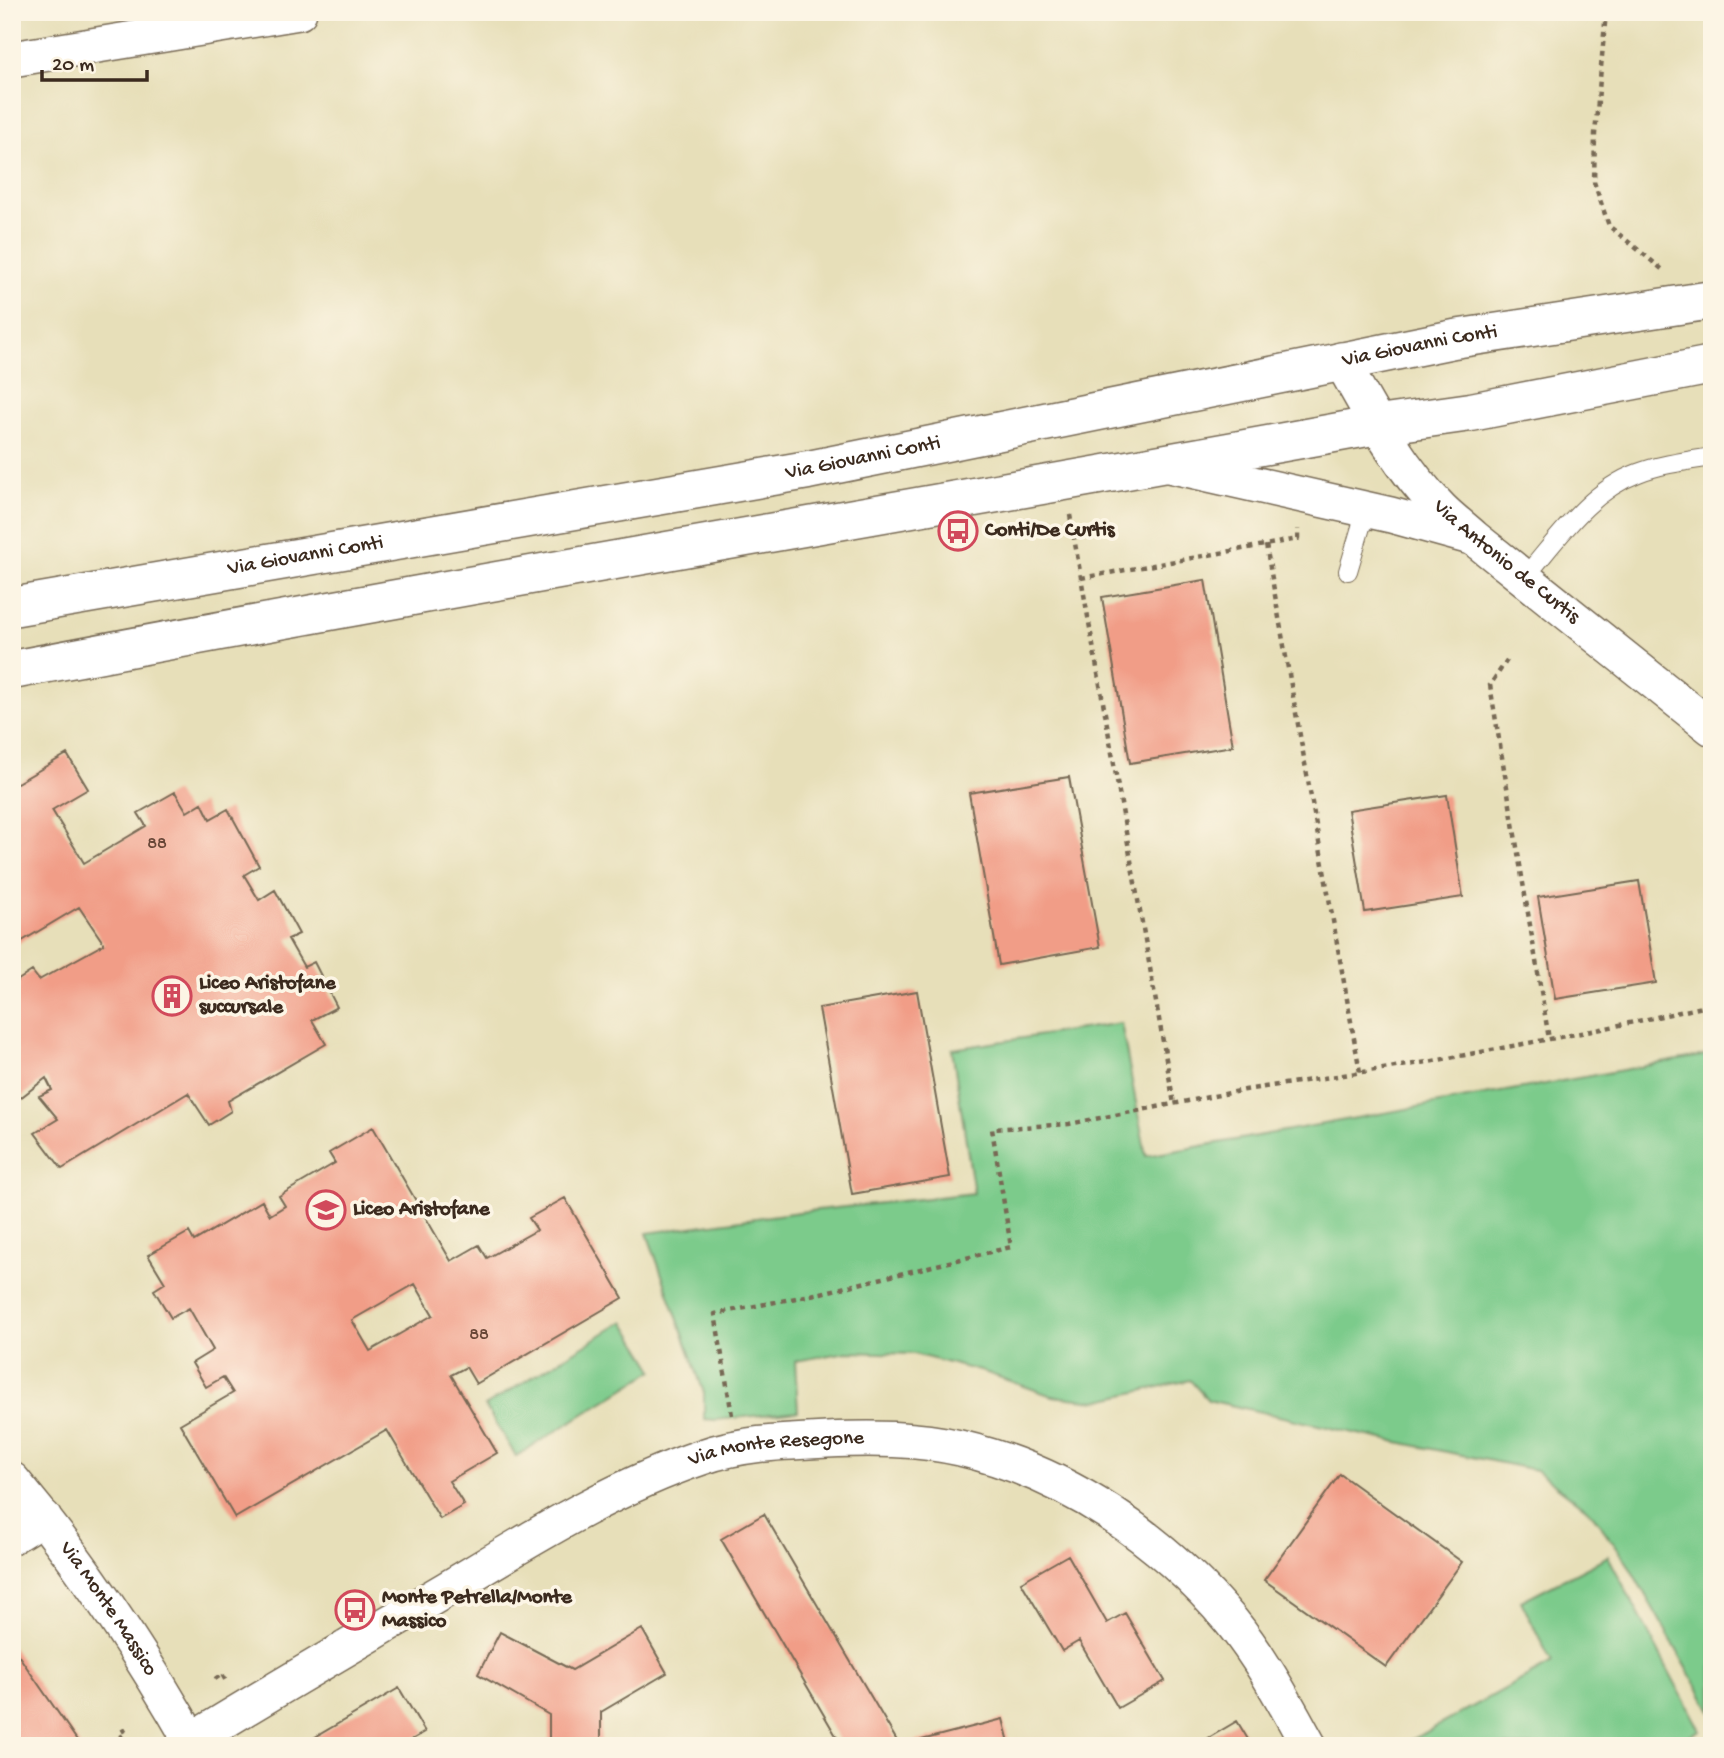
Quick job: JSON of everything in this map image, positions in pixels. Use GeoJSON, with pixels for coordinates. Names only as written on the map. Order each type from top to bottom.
{"type":"FeatureCollection","features":[{"type":"Feature","properties":{"kind":"main road","name":"Via Giovanni Conti"},"geometry":{"type":"LineString","coordinates":[[12,607],[808,470],[1454,339],[1712,300]]}},
{"type":"Feature","properties":{"kind":"main road"},"geometry":{"type":"LineString","coordinates":[[12,670],[370,603],[1064,480],[1378,425],[1471,412],[1712,365]]}},
{"type":"Feature","properties":{"kind":"street"},"geometry":{"type":"LineString","coordinates":[[12,59],[299,12]]}},
{"type":"Feature","properties":{"kind":"street","name":"Via Antonio de Curtis"},"geometry":{"type":"LineString","coordinates":[[1341,360],[1378,425],[1419,484],[1441,509],[1712,728]]}},
{"type":"Feature","properties":{"kind":"street"},"geometry":{"type":"LineString","coordinates":[[1164,464],[1366,510],[1474,538]]}},
{"type":"Feature","properties":{"kind":"street","name":"Via Monte Resegone"},"geometry":{"type":"LineString","coordinates":[[189,1744],[553,1526],[666,1469],[738,1448],[781,1442],[863,1438],[957,1447],[1006,1461],[1052,1481],[1111,1514],[1205,1591],[1255,1654],[1309,1746]]}},
{"type":"Feature","properties":{"kind":"street","name":"Via Monte Massico"},"geometry":{"type":"LineString","coordinates":[[12,1479],[43,1517],[118,1622],[189,1744]]}},
{"type":"Feature","properties":{"kind":"street"},"geometry":{"type":"LineString","coordinates":[[12,1536],[43,1517]]}},
{"type":"Feature","properties":{"kind":"lane"},"geometry":{"type":"LineString","coordinates":[[1524,578],[1587,506],[1608,489],[1637,473],[1712,457]]}},
{"type":"Feature","properties":{"kind":"lane"},"geometry":{"type":"LineString","coordinates":[[1348,571],[1366,510]]}},
{"type":"Feature","properties":{"kind":"path"},"geometry":{"type":"LineString","coordinates":[[1606,12],[1595,134],[1594,182],[1609,226],[1658,267],[1712,300]]}},
{"type":"Feature","properties":{"kind":"path"},"geometry":{"type":"LineString","coordinates":[[1064,480],[1174,1104]]}},
{"type":"Feature","properties":{"kind":"path"},"geometry":{"type":"LineString","coordinates":[[1081,578],[1298,539],[1298,495]]}},
{"type":"Feature","properties":{"kind":"path"},"geometry":{"type":"LineString","coordinates":[[1266,545],[1360,1072]]}},
{"type":"Feature","properties":{"kind":"path"},"geometry":{"type":"LineString","coordinates":[[1507,660],[1490,685],[1549,1039]]}},
{"type":"Feature","properties":{"kind":"path"},"geometry":{"type":"LineString","coordinates":[[738,1448],[715,1314],[821,1293],[1011,1247],[992,1129],[1069,1124],[1549,1039],[1712,1005]]}},
{"type":"Feature","properties":{"kind":"path"},"geometry":{"type":"LineString","coordinates":[[126,1729],[119,1733],[127,1746]]}},
{"type":"Feature","properties":{"kind":"green space"},"geometry":{"type":"Polygon","coordinates":[[[1121,1023],[1146,1156],[1712,1054],[1712,1712],[1625,1559],[1590,1511],[1536,1470],[1208,1400],[1190,1380],[1096,1401],[1052,1396],[987,1373],[914,1354],[847,1352],[795,1361],[798,1411],[704,1419],[704,1393],[647,1233],[799,1212],[974,1193],[952,1049],[1121,1023]]]}},
{"type":"Feature","properties":{"kind":"green space"},"geometry":{"type":"Polygon","coordinates":[[[624,1321],[654,1370],[516,1456],[485,1406],[624,1321]]]}},
{"type":"Feature","properties":{"kind":"green space"},"geometry":{"type":"Polygon","coordinates":[[[1608,1556],[1700,1730],[1670,1746],[1401,1746],[1552,1663],[1521,1601],[1608,1556]]]}},
{"type":"Feature","properties":{"kind":"building"},"geometry":{"type":"Polygon","coordinates":[[[1205,580],[1233,746],[1130,763],[1102,597],[1205,580]]]}},
{"type":"Feature","properties":{"kind":"building","name":"Liceo Aristofane succursale"},"geometry":{"type":"Polygon","coordinates":[[[67,754],[88,789],[52,810],[84,863],[146,826],[138,813],[175,792],[187,812],[202,803],[210,819],[228,809],[259,866],[244,875],[259,900],[275,890],[299,934],[288,939],[304,967],[314,962],[337,1007],[312,1020],[326,1044],[228,1101],[231,1111],[209,1125],[188,1093],[62,1169],[35,1133],[58,1119],[39,1096],[52,1090],[46,1078],[19,1099],[12,1088],[12,1053],[17,1051],[12,1044],[12,1019],[15,1018],[12,1015],[12,984],[32,971],[39,980],[104,944],[79,907],[12,947],[12,786],[67,754]]]}},
{"type":"Feature","properties":{"kind":"building"},"geometry":{"type":"Polygon","coordinates":[[[1069,777],[1100,947],[999,965],[969,793],[1069,777]]]}},
{"type":"Feature","properties":{"kind":"building"},"geometry":{"type":"Polygon","coordinates":[[[1447,795],[1463,897],[1365,912],[1348,810],[1447,795]]]}},
{"type":"Feature","properties":{"kind":"building"},"geometry":{"type":"Polygon","coordinates":[[[1639,881],[1656,983],[1555,999],[1538,897],[1639,881]]]}},
{"type":"Feature","properties":{"kind":"building"},"geometry":{"type":"Polygon","coordinates":[[[917,991],[950,1177],[852,1194],[819,1008],[917,991]]]}},
{"type":"Feature","properties":{"kind":"building","name":"Liceo Aristofane"},"geometry":{"type":"Polygon","coordinates":[[[373,1127],[451,1261],[479,1245],[487,1258],[537,1230],[529,1218],[565,1198],[623,1298],[476,1384],[466,1367],[451,1375],[497,1453],[449,1481],[464,1505],[440,1519],[387,1430],[235,1518],[180,1424],[233,1393],[223,1377],[206,1387],[192,1363],[213,1350],[189,1308],[171,1318],[154,1290],[165,1283],[148,1255],[189,1232],[194,1241],[262,1201],[270,1215],[285,1206],[279,1196],[335,1163],[329,1153],[373,1127]],[[415,1284],[352,1320],[370,1351],[433,1315],[415,1284]]]}},
{"type":"Feature","properties":{"kind":"building"},"geometry":{"type":"Polygon","coordinates":[[[1340,1474],[1462,1562],[1386,1667],[1264,1580],[1340,1474]]]}},
{"type":"Feature","properties":{"kind":"building"},"geometry":{"type":"Polygon","coordinates":[[[764,1514],[900,1746],[842,1746],[721,1539],[764,1514]]]}},
{"type":"Feature","properties":{"kind":"building"},"geometry":{"type":"Polygon","coordinates":[[[1068,1555],[1107,1623],[1125,1613],[1165,1681],[1118,1708],[1079,1641],[1062,1651],[1021,1582],[1068,1555]]]}},
{"type":"Feature","properties":{"kind":"building"},"geometry":{"type":"Polygon","coordinates":[[[642,1629],[667,1673],[601,1712],[601,1746],[549,1746],[549,1715],[478,1674],[500,1632],[572,1670],[642,1629]]]}},
{"type":"Feature","properties":{"kind":"building"},"geometry":{"type":"Polygon","coordinates":[[[12,1646],[81,1746],[12,1746],[12,1646]]]}},
{"type":"Feature","properties":{"kind":"building"},"geometry":{"type":"Polygon","coordinates":[[[399,1688],[425,1732],[401,1746],[300,1746],[399,1688]]]}},
{"type":"Feature","properties":{"kind":"building"},"geometry":{"type":"Polygon","coordinates":[[[1003,1719],[1010,1746],[902,1746],[902,1745],[1003,1719]]]}},
{"type":"Feature","properties":{"kind":"building"},"geometry":{"type":"Polygon","coordinates":[[[1237,1721],[1252,1746],[1195,1746],[1237,1721]]]}},
{"type":"Feature","properties":{"kind":"place","name":"Conti/De Curtis"},"geometry":{"type":"Point","coordinates":[958,531]}},
{"type":"Feature","properties":{"kind":"place","name":"Liceo Aristofane succursale"},"geometry":{"type":"Point","coordinates":[172,996]}},
{"type":"Feature","properties":{"kind":"place","name":"Liceo Aristofane"},"geometry":{"type":"Point","coordinates":[326,1210]}},
{"type":"Feature","properties":{"kind":"place","name":"Monte Petrella/Monte Massico"},"geometry":{"type":"Point","coordinates":[355,1610]}}]}
